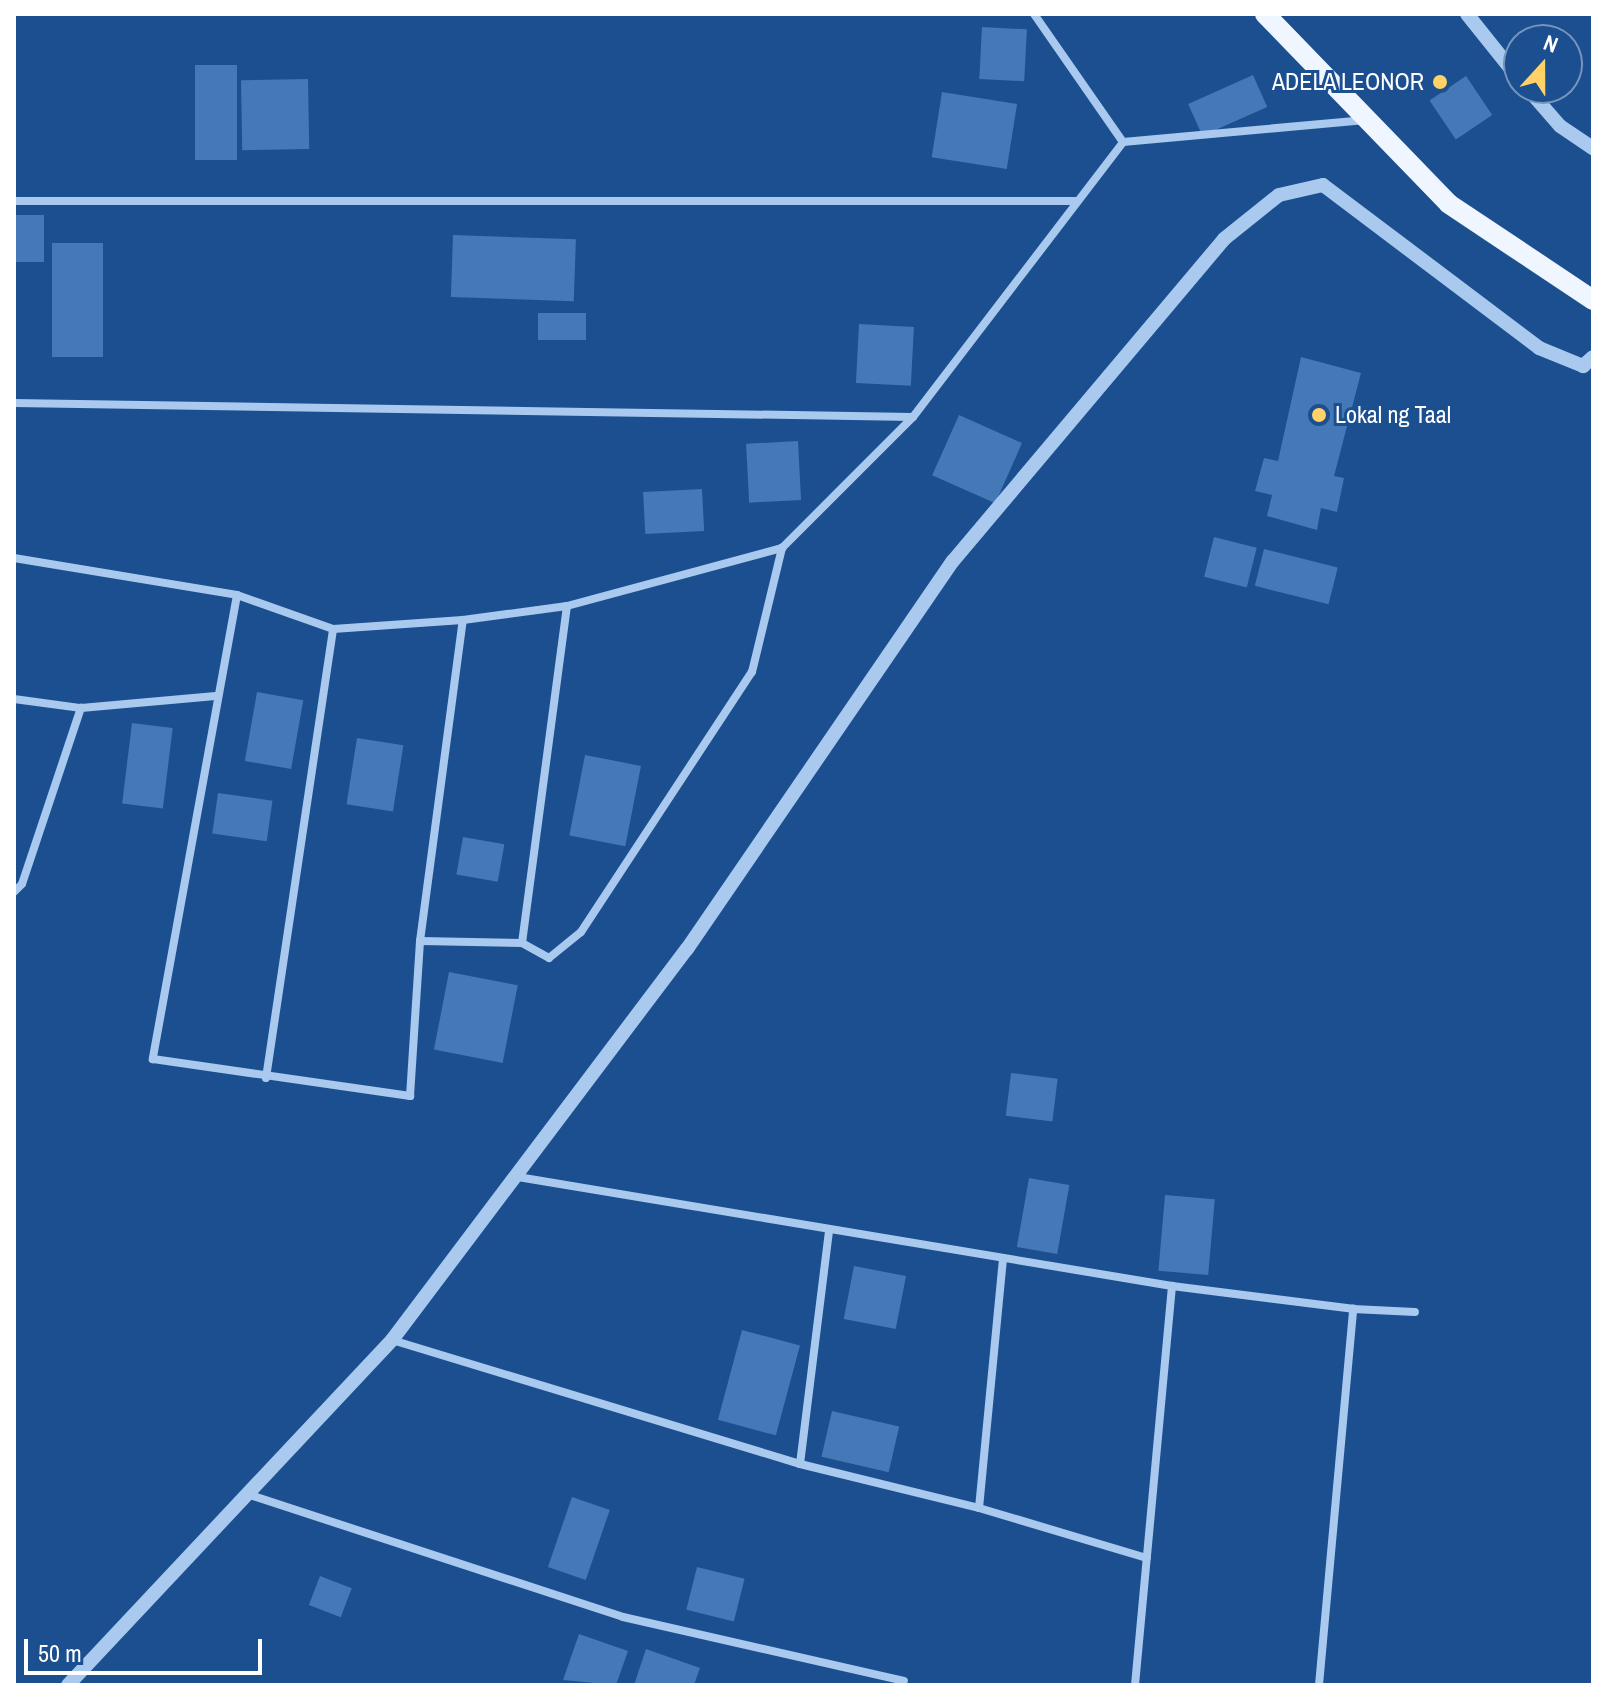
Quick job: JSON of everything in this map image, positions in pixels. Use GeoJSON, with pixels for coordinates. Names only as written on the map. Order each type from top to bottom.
{"type":"FeatureCollection","features":[{"type":"Feature","properties":{"kind":"main road"},"geometry":{"type":"LineString","coordinates":[[1265,14],[1363,120],[1449,204],[1593,300]]}},
{"type":"Feature","properties":{"kind":"street"},"geometry":{"type":"LineString","coordinates":[[1034,14],[1123,142]]}},
{"type":"Feature","properties":{"kind":"street"},"geometry":{"type":"LineString","coordinates":[[1467,14],[1503,59]]}},
{"type":"Feature","properties":{"kind":"street"},"geometry":{"type":"LineString","coordinates":[[1541,104],[1560,126],[1593,148]]}},
{"type":"Feature","properties":{"kind":"street"},"geometry":{"type":"LineString","coordinates":[[14,558],[237,595],[333,629],[463,620],[567,606],[782,548],[913,417],[1123,142],[1363,120]]}},
{"type":"Feature","properties":{"kind":"street"},"geometry":{"type":"LineString","coordinates":[[68,1685],[250,1495],[392,1340],[518,1177],[687,949],[953,561],[1224,239],[1279,195],[1323,185],[1539,348],[1583,366],[1593,357]]}},
{"type":"Feature","properties":{"kind":"street"},"geometry":{"type":"LineString","coordinates":[[14,201],[1077,201]]}},
{"type":"Feature","properties":{"kind":"street"},"geometry":{"type":"LineString","coordinates":[[14,403],[913,417]]}},
{"type":"Feature","properties":{"kind":"street"},"geometry":{"type":"LineString","coordinates":[[420,941],[522,943],[549,958],[581,932],[752,672],[782,548]]}},
{"type":"Feature","properties":{"kind":"street"},"geometry":{"type":"LineString","coordinates":[[237,595],[215,696],[153,1059],[266,1078],[410,1096],[420,941],[463,620]]}},
{"type":"Feature","properties":{"kind":"street"},"geometry":{"type":"LineString","coordinates":[[522,943],[567,606]]}},
{"type":"Feature","properties":{"kind":"street"},"geometry":{"type":"LineString","coordinates":[[266,1078],[333,629]]}},
{"type":"Feature","properties":{"kind":"street"},"geometry":{"type":"LineString","coordinates":[[14,699],[81,708],[215,696]]}},
{"type":"Feature","properties":{"kind":"street"},"geometry":{"type":"LineString","coordinates":[[14,892],[22,884],[81,708]]}},
{"type":"Feature","properties":{"kind":"street"},"geometry":{"type":"LineString","coordinates":[[518,1177],[1172,1286],[1353,1309],[1415,1312]]}},
{"type":"Feature","properties":{"kind":"street"},"geometry":{"type":"LineString","coordinates":[[800,1464],[829,1230]]}},
{"type":"Feature","properties":{"kind":"street"},"geometry":{"type":"LineString","coordinates":[[979,1508],[1003,1260]]}},
{"type":"Feature","properties":{"kind":"street"},"geometry":{"type":"LineString","coordinates":[[1135,1685],[1172,1286]]}},
{"type":"Feature","properties":{"kind":"street"},"geometry":{"type":"LineString","coordinates":[[1319,1685],[1353,1309]]}},
{"type":"Feature","properties":{"kind":"street"},"geometry":{"type":"LineString","coordinates":[[392,1340],[800,1464],[979,1508],[1147,1558]]}},
{"type":"Feature","properties":{"kind":"street"},"geometry":{"type":"LineString","coordinates":[[250,1495],[623,1617],[904,1681]]}},
{"type":"Feature","properties":{"kind":"building"},"geometry":{"type":"Polygon","coordinates":[[[982,27],[1027,29],[1024,81],[979,79],[982,27]]]}},
{"type":"Feature","properties":{"kind":"building"},"geometry":{"type":"Polygon","coordinates":[[[195,65],[237,65],[237,160],[195,160],[195,65]]]}},
{"type":"Feature","properties":{"kind":"building"},"geometry":{"type":"Polygon","coordinates":[[[1253,75],[1267,107],[1202,136],[1188,104],[1253,75]]]}},
{"type":"Feature","properties":{"kind":"building"},"geometry":{"type":"Polygon","coordinates":[[[1466,76],[1492,115],[1456,140],[1430,101],[1466,76]]]}},
{"type":"Feature","properties":{"kind":"building"},"geometry":{"type":"Polygon","coordinates":[[[308,79],[309,149],[242,150],[241,80],[308,79]]]}},
{"type":"Feature","properties":{"kind":"building"},"geometry":{"type":"Polygon","coordinates":[[[942,92],[1017,104],[1007,169],[932,157],[942,92]]]}},
{"type":"Feature","properties":{"kind":"building"},"geometry":{"type":"Polygon","coordinates":[[[14,215],[44,215],[44,262],[14,262],[14,215]]]}},
{"type":"Feature","properties":{"kind":"building"},"geometry":{"type":"Polygon","coordinates":[[[453,235],[576,239],[574,301],[451,297],[453,235]]]}},
{"type":"Feature","properties":{"kind":"building"},"geometry":{"type":"Polygon","coordinates":[[[52,243],[103,243],[103,357],[52,357],[52,243]]]}},
{"type":"Feature","properties":{"kind":"building"},"geometry":{"type":"Polygon","coordinates":[[[538,313],[586,313],[586,340],[538,340],[538,313]]]}},
{"type":"Feature","properties":{"kind":"building"},"geometry":{"type":"Polygon","coordinates":[[[859,324],[914,327],[911,386],[856,383],[859,324]]]}},
{"type":"Feature","properties":{"kind":"building","name":"Lokal ng Taal"},"geometry":{"type":"Polygon","coordinates":[[[1301,357],[1361,373],[1334,476],[1344,478],[1337,512],[1321,508],[1317,530],[1267,516],[1272,495],[1255,491],[1264,458],[1278,461],[1301,357]]]}},
{"type":"Feature","properties":{"kind":"building"},"geometry":{"type":"Polygon","coordinates":[[[959,415],[1022,443],[995,503],[932,475],[959,415]]]}},
{"type":"Feature","properties":{"kind":"building"},"geometry":{"type":"Polygon","coordinates":[[[798,441],[801,500],[749,503],[746,444],[798,441]]]}},
{"type":"Feature","properties":{"kind":"building"},"geometry":{"type":"Polygon","coordinates":[[[702,489],[704,531],[645,534],[643,492],[702,489]]]}},
{"type":"Feature","properties":{"kind":"building"},"geometry":{"type":"Polygon","coordinates":[[[1214,537],[1257,548],[1247,587],[1204,577],[1214,537]]]}},
{"type":"Feature","properties":{"kind":"building"},"geometry":{"type":"Polygon","coordinates":[[[1264,549],[1338,567],[1329,604],[1255,586],[1264,549]]]}},
{"type":"Feature","properties":{"kind":"building"},"geometry":{"type":"Polygon","coordinates":[[[257,692],[303,700],[291,769],[245,761],[257,692]]]}},
{"type":"Feature","properties":{"kind":"building"},"geometry":{"type":"Polygon","coordinates":[[[132,723],[173,728],[163,808],[122,803],[132,723]]]}},
{"type":"Feature","properties":{"kind":"building"},"geometry":{"type":"Polygon","coordinates":[[[357,738],[403,745],[393,812],[347,804],[357,738]]]}},
{"type":"Feature","properties":{"kind":"building"},"geometry":{"type":"Polygon","coordinates":[[[585,755],[641,766],[625,846],[569,835],[585,755]]]}},
{"type":"Feature","properties":{"kind":"building"},"geometry":{"type":"Polygon","coordinates":[[[218,793],[272,801],[267,841],[212,834],[218,793]]]}},
{"type":"Feature","properties":{"kind":"building"},"geometry":{"type":"Polygon","coordinates":[[[463,837],[504,844],[498,882],[456,874],[463,837]]]}},
{"type":"Feature","properties":{"kind":"building"},"geometry":{"type":"Polygon","coordinates":[[[449,972],[518,985],[503,1063],[434,1050],[449,972]]]}},
{"type":"Feature","properties":{"kind":"building"},"geometry":{"type":"Polygon","coordinates":[[[1011,1073],[1058,1079],[1052,1121],[1006,1116],[1011,1073]]]}},
{"type":"Feature","properties":{"kind":"building"},"geometry":{"type":"Polygon","coordinates":[[[1029,1178],[1069,1185],[1057,1254],[1017,1247],[1029,1178]]]}},
{"type":"Feature","properties":{"kind":"building"},"geometry":{"type":"Polygon","coordinates":[[[1165,1195],[1215,1199],[1208,1275],[1158,1271],[1165,1195]]]}},
{"type":"Feature","properties":{"kind":"building"},"geometry":{"type":"Polygon","coordinates":[[[854,1266],[906,1276],[896,1329],[844,1319],[854,1266]]]}},
{"type":"Feature","properties":{"kind":"building"},"geometry":{"type":"Polygon","coordinates":[[[742,1330],[800,1346],[776,1435],[718,1420],[742,1330]]]}},
{"type":"Feature","properties":{"kind":"building"},"geometry":{"type":"Polygon","coordinates":[[[832,1411],[899,1427],[889,1472],[821,1457],[832,1411]]]}},
{"type":"Feature","properties":{"kind":"building"},"geometry":{"type":"Polygon","coordinates":[[[572,1497],[610,1510],[586,1580],[548,1567],[572,1497]]]}},
{"type":"Feature","properties":{"kind":"building"},"geometry":{"type":"Polygon","coordinates":[[[697,1567],[745,1579],[734,1622],[686,1610],[697,1567]]]}},
{"type":"Feature","properties":{"kind":"building"},"geometry":{"type":"Polygon","coordinates":[[[320,1576],[352,1588],[341,1617],[309,1605],[320,1576]]]}},
{"type":"Feature","properties":{"kind":"building"},"geometry":{"type":"Polygon","coordinates":[[[579,1634],[628,1651],[616,1685],[563,1680],[579,1634]]]}},
{"type":"Feature","properties":{"kind":"building"},"geometry":{"type":"Polygon","coordinates":[[[646,1649],[700,1668],[694,1685],[634,1685],[646,1649]]]}},
{"type":"Feature","properties":{"kind":"place","name":"ADELA LEONOR"},"geometry":{"type":"Point","coordinates":[1440,82]}},
{"type":"Feature","properties":{"kind":"place","name":"Lokal ng Taal"},"geometry":{"type":"Point","coordinates":[1319,415]}}]}
